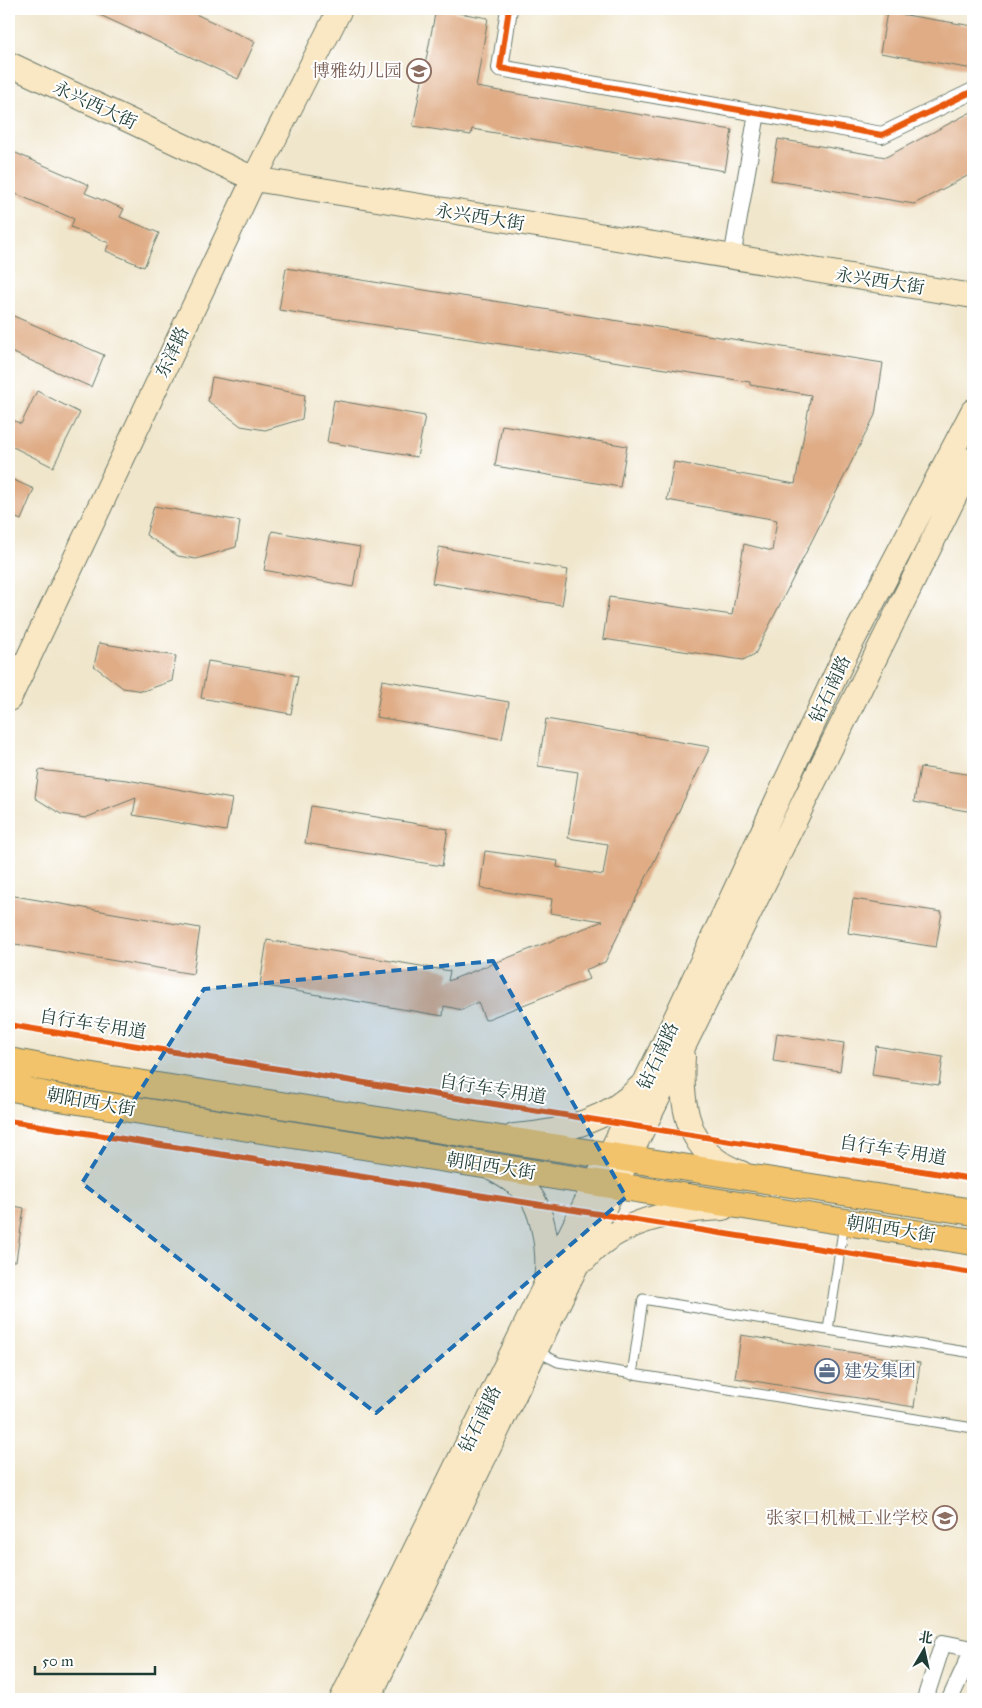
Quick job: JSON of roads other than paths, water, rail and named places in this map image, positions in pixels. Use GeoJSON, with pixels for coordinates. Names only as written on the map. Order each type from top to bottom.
{"type":"FeatureCollection","features":[{"type":"Feature","properties":{"kind":"main road","name":"东泽路"},"geometry":{"type":"LineString","coordinates":[[9,698],[254,179],[340,9]]}},
{"type":"Feature","properties":{"kind":"main road","name":"永兴西大街"},"geometry":{"type":"LineString","coordinates":[[9,64],[254,179],[973,296]]}},
{"type":"Feature","properties":{"kind":"main road","name":"钻石南路"},"geometry":{"type":"LineString","coordinates":[[620,1157],[648,1078],[845,655],[973,412]]}},
{"type":"Feature","properties":{"kind":"main road","name":"钻石南路"},"geometry":{"type":"LineString","coordinates":[[342,1699],[543,1290],[683,1049],[973,459]]}},
{"type":"Feature","properties":{"kind":"main road"},"geometry":{"type":"LineString","coordinates":[[683,1049],[682,1102],[703,1149],[722,1166],[753,1178]]}},
{"type":"Feature","properties":{"kind":"main road","name":"朝阳西大街"},"geometry":{"type":"LineString","coordinates":[[9,1061],[73,1073],[973,1212]]}},
{"type":"Feature","properties":{"kind":"main road"},"geometry":{"type":"LineString","coordinates":[[494,1138],[539,1134],[592,1119],[627,1101],[648,1078]]}},
{"type":"Feature","properties":{"kind":"main road","name":"朝阳西大街"},"geometry":{"type":"LineString","coordinates":[[9,1087],[59,1098],[973,1242]]}},
{"type":"Feature","properties":{"kind":"main road"},"geometry":{"type":"LineString","coordinates":[[486,1165],[510,1178],[529,1195],[534,1204],[544,1232],[547,1254],[548,1268],[543,1290]]}},
{"type":"Feature","properties":{"kind":"main road","name":"钻石南路"},"geometry":{"type":"LineString","coordinates":[[368,1699],[573,1274],[606,1184]]}},
{"type":"Feature","properties":{"kind":"main road"},"geometry":{"type":"LineString","coordinates":[[573,1274],[605,1240],[622,1230],[682,1212],[750,1206]]}},
{"type":"Feature","properties":{"kind":"street"},"geometry":{"type":"LineString","coordinates":[[509,9],[500,68],[882,135],[973,91]]}},
{"type":"Feature","properties":{"kind":"street"},"geometry":{"type":"LineString","coordinates":[[732,258],[757,113]]}},
{"type":"Feature","properties":{"kind":"street"},"geometry":{"type":"LineString","coordinates":[[925,1699],[943,1643],[973,1649],[950,1699]]}},
{"type":"Feature","properties":{"kind":"lane"},"geometry":{"type":"LineString","coordinates":[[828,1330],[844,1221]]}},
{"type":"Feature","properties":{"kind":"lane"},"geometry":{"type":"LineString","coordinates":[[632,1375],[643,1300],[973,1353]]}},
{"type":"Feature","properties":{"kind":"lane"},"geometry":{"type":"LineString","coordinates":[[536,1351],[558,1362],[973,1428]]}},
{"type":"Feature","properties":{"kind":"place","name":"博雅幼儿园"},"geometry":{"type":"Point","coordinates":[419,71]}},
{"type":"Feature","properties":{"kind":"place","name":"建发集团"},"geometry":{"type":"Point","coordinates":[827,1371]}},
{"type":"Feature","properties":{"kind":"place","name":"张家口机械工业学校"},"geometry":{"type":"Point","coordinates":[945,1518]}}]}
